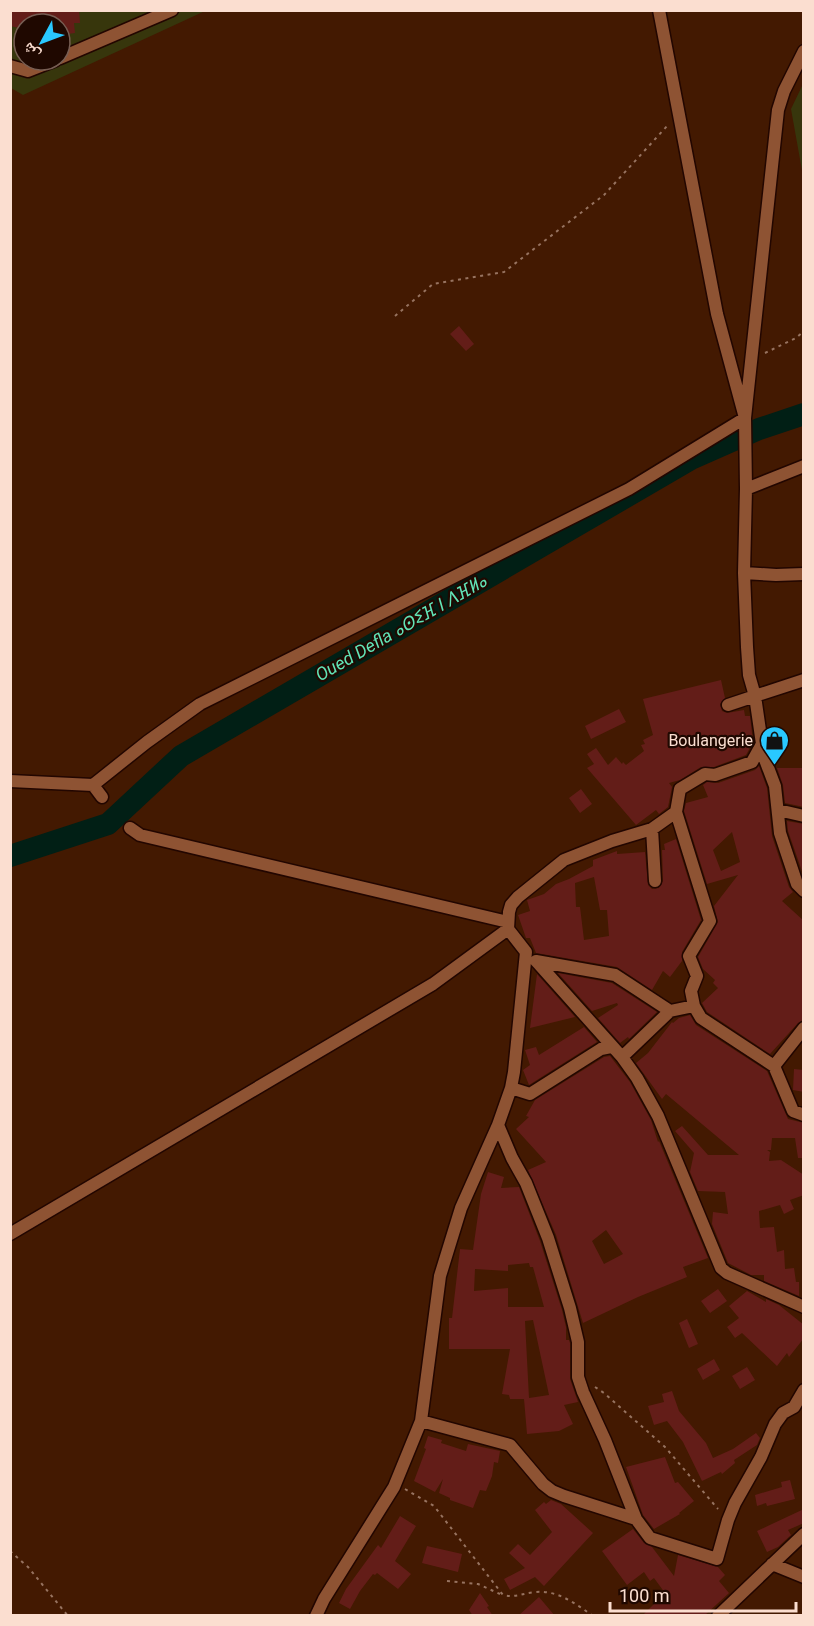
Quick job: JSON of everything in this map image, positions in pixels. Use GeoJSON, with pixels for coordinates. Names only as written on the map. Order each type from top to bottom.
{"type":"FeatureCollection","features":[{"type":"Feature","properties":{"kind":"street"},"geometry":{"type":"LineString","coordinates":[[72,53],[172,10]]}},
{"type":"Feature","properties":{"kind":"street"},"geometry":{"type":"LineString","coordinates":[[659,10],[717,314],[745,418]]}},
{"type":"Feature","properties":{"kind":"street"},"geometry":{"type":"LineString","coordinates":[[804,51],[784,91],[778,110],[745,418],[744,573],[747,647],[749,675],[755,696],[762,744],[752,762],[715,776],[705,774],[680,789],[676,812],[710,921],[689,956],[697,976],[691,991],[694,1006],[701,1018],[774,1066],[793,1111],[804,1115]]}},
{"type":"Feature","properties":{"kind":"street"},"geometry":{"type":"LineString","coordinates":[[731,364],[752,359]]}},
{"type":"Feature","properties":{"kind":"street"},"geometry":{"type":"LineString","coordinates":[[10,781],[93,785],[200,704],[630,489],[745,418]]}},
{"type":"Feature","properties":{"kind":"street"},"geometry":{"type":"LineString","coordinates":[[746,485],[804,466]]}},
{"type":"Feature","properties":{"kind":"street"},"geometry":{"type":"LineString","coordinates":[[744,573],[804,574]]}},
{"type":"Feature","properties":{"kind":"street"},"geometry":{"type":"LineString","coordinates":[[728,705],[804,680]]}},
{"type":"Feature","properties":{"kind":"street"},"geometry":{"type":"LineString","coordinates":[[761,749],[775,786],[780,833],[798,884],[804,891]]}},
{"type":"Feature","properties":{"kind":"street"},"geometry":{"type":"LineString","coordinates":[[93,785],[102,797]]}},
{"type":"Feature","properties":{"kind":"street"},"geometry":{"type":"LineString","coordinates":[[778,810],[802,815]]}},
{"type":"Feature","properties":{"kind":"street"},"geometry":{"type":"LineString","coordinates":[[676,812],[652,829],[612,841],[564,860],[511,905],[508,925],[526,952],[622,1057],[637,1078],[658,1116],[721,1268],[727,1273],[804,1307]]}},
{"type":"Feature","properties":{"kind":"street"},"geometry":{"type":"LineString","coordinates":[[130,828],[140,835],[508,925]]}},
{"type":"Feature","properties":{"kind":"street"},"geometry":{"type":"LineString","coordinates":[[652,829],[655,881]]}},
{"type":"Feature","properties":{"kind":"street"},"geometry":{"type":"LineString","coordinates":[[10,1234],[433,984],[508,925]]}},
{"type":"Feature","properties":{"kind":"street"},"geometry":{"type":"LineString","coordinates":[[316,1616],[324,1599],[396,1483],[421,1421],[440,1276],[460,1208],[498,1125],[511,1088],[526,952]]}},
{"type":"Feature","properties":{"kind":"street"},"geometry":{"type":"LineString","coordinates":[[537,962],[615,975],[670,1011]]}},
{"type":"Feature","properties":{"kind":"street"},"geometry":{"type":"LineString","coordinates":[[622,1057],[670,1011],[694,1006]]}},
{"type":"Feature","properties":{"kind":"street"},"geometry":{"type":"LineString","coordinates":[[774,1066],[804,1028]]}},
{"type":"Feature","properties":{"kind":"street"},"geometry":{"type":"LineString","coordinates":[[511,1088],[530,1094],[601,1049],[611,1047]]}},
{"type":"Feature","properties":{"kind":"street"},"geometry":{"type":"LineString","coordinates":[[498,1125],[526,1183],[548,1238],[578,1342],[578,1377],[583,1392],[605,1440],[636,1519],[650,1538],[717,1559],[728,1520],[775,1424],[783,1413],[794,1407],[804,1390]]}},
{"type":"Feature","properties":{"kind":"street"},"geometry":{"type":"LineString","coordinates":[[421,1421],[510,1445],[543,1484],[552,1491],[636,1519]]}},
{"type":"Feature","properties":{"kind":"street"},"geometry":{"type":"LineString","coordinates":[[718,1616],[804,1533]]}},
{"type":"Feature","properties":{"kind":"street"},"geometry":{"type":"LineString","coordinates":[[772,1564],[804,1576]]}},
{"type":"Feature","properties":{"kind":"path"},"geometry":{"type":"LineString","coordinates":[[395,316],[433,284],[504,272],[604,195],[678,114]]}},
{"type":"Feature","properties":{"kind":"path"},"geometry":{"type":"LineString","coordinates":[[752,359],[796,338],[804,331]]}},
{"type":"Feature","properties":{"kind":"path"},"geometry":{"type":"LineString","coordinates":[[578,1377],[604,1393],[665,1447],[728,1520]]}},
{"type":"Feature","properties":{"kind":"path"},"geometry":{"type":"LineString","coordinates":[[396,1483],[434,1506],[503,1595]]}},
{"type":"Feature","properties":{"kind":"path"},"geometry":{"type":"LineString","coordinates":[[10,1551],[28,1567],[68,1616]]}},
{"type":"Feature","properties":{"kind":"path"},"geometry":{"type":"LineString","coordinates":[[447,1581],[478,1584],[513,1597],[538,1592],[557,1594],[593,1616]]}},
{"type":"Feature","properties":{"kind":"shaded area"},"geometry":{"type":"Polygon","coordinates":[[[11,11],[205,11],[23,95],[11,88],[11,11]]]}},
{"type":"Feature","properties":{"kind":"shaded area"},"geometry":{"type":"Polygon","coordinates":[[[804,84],[803,176],[791,109],[804,84]]]}},
{"type":"Feature","properties":{"kind":"building"},"geometry":{"type":"Polygon","coordinates":[[[10,10],[79,10],[80,23],[74,23],[75,33],[72,33],[72,12],[12,12],[12,26],[10,26],[10,10]]]}},
{"type":"Feature","properties":{"kind":"building"},"geometry":{"type":"Polygon","coordinates":[[[459,326],[474,344],[466,351],[450,334],[459,326]]]}},
{"type":"Feature","properties":{"kind":"building"},"geometry":{"type":"Polygon","coordinates":[[[721,680],[725,698],[720,704],[722,711],[727,713],[744,710],[745,716],[750,716],[753,742],[746,755],[714,767],[701,767],[680,780],[669,783],[672,787],[668,807],[659,814],[656,810],[636,825],[587,768],[594,764],[587,754],[596,748],[608,765],[616,757],[626,765],[644,751],[641,745],[645,744],[643,740],[653,735],[643,699],[721,680]]]}},
{"type":"Feature","properties":{"kind":"building"},"geometry":{"type":"Polygon","coordinates":[[[619,709],[626,722],[591,739],[585,726],[619,709]]]}},
{"type":"Feature","properties":{"kind":"building"},"geometry":{"type":"Polygon","coordinates":[[[759,766],[767,788],[772,836],[789,887],[793,892],[782,901],[804,921],[804,1019],[770,1054],[707,1012],[702,1003],[718,988],[713,983],[715,980],[703,969],[698,957],[718,922],[714,906],[738,875],[707,884],[684,811],[686,803],[708,797],[703,785],[707,782],[718,783],[755,770],[759,766]],[[732,832],[713,850],[721,871],[740,862],[732,832]]]}},
{"type":"Feature","properties":{"kind":"building"},"geometry":{"type":"Polygon","coordinates":[[[777,768],[804,768],[804,807],[785,803],[783,785],[777,768]]]}},
{"type":"Feature","properties":{"kind":"building"},"geometry":{"type":"Polygon","coordinates":[[[581,789],[592,804],[580,813],[569,798],[581,789]]]}},
{"type":"Feature","properties":{"kind":"building"},"geometry":{"type":"Polygon","coordinates":[[[787,821],[804,824],[804,877],[788,831],[787,821]]]}},
{"type":"Feature","properties":{"kind":"building"},"geometry":{"type":"Polygon","coordinates":[[[676,839],[701,920],[682,952],[682,961],[670,977],[663,971],[652,990],[617,967],[536,953],[530,938],[526,938],[518,915],[530,911],[527,900],[544,894],[556,884],[593,866],[593,860],[617,851],[617,854],[645,852],[648,885],[652,889],[659,888],[663,881],[662,850],[665,850],[664,844],[676,839]],[[594,877],[575,883],[576,907],[580,907],[584,940],[609,936],[607,910],[600,910],[594,877]]]}},
{"type":"Feature","properties":{"kind":"building"},"geometry":{"type":"Polygon","coordinates":[[[558,973],[612,983],[657,1012],[629,1039],[628,1037],[620,1043],[598,1018],[618,1005],[617,1003],[592,1011],[558,973]]]}},
{"type":"Feature","properties":{"kind":"building"},"geometry":{"type":"Polygon","coordinates":[[[537,974],[575,1017],[530,1028],[537,974]]]}},
{"type":"Feature","properties":{"kind":"building"},"geometry":{"type":"Polygon","coordinates":[[[690,1015],[696,1025],[767,1071],[788,1119],[804,1123],[804,1158],[798,1158],[795,1138],[772,1138],[771,1150],[767,1150],[770,1152],[769,1161],[781,1160],[804,1175],[804,1195],[790,1200],[794,1209],[784,1214],[780,1205],[759,1211],[760,1228],[774,1227],[777,1252],[784,1250],[785,1269],[794,1268],[796,1282],[799,1282],[799,1296],[764,1281],[764,1275],[751,1275],[728,1263],[712,1224],[713,1212],[728,1214],[725,1192],[698,1191],[690,1172],[694,1153],[675,1131],[682,1126],[708,1155],[739,1155],[666,1094],[662,1099],[636,1063],[648,1053],[672,1022],[690,1015]]]}},
{"type":"Feature","properties":{"kind":"building"},"geometry":{"type":"Polygon","coordinates":[[[584,1027],[597,1042],[529,1085],[523,1070],[530,1065],[525,1050],[536,1047],[539,1055],[584,1027]]]}},
{"type":"Feature","properties":{"kind":"building"},"geometry":{"type":"Polygon","coordinates":[[[610,1056],[630,1082],[651,1120],[658,1142],[708,1258],[683,1267],[687,1277],[583,1323],[556,1235],[528,1170],[546,1162],[516,1129],[529,1117],[526,1116],[535,1100],[604,1057],[610,1056]],[[606,1230],[592,1241],[604,1264],[623,1254],[606,1230]]]}},
{"type":"Feature","properties":{"kind":"building"},"geometry":{"type":"Polygon","coordinates":[[[794,1069],[804,1070],[804,1092],[793,1090],[794,1069]]]}},
{"type":"Feature","properties":{"kind":"building"},"geometry":{"type":"Polygon","coordinates":[[[488,1172],[504,1177],[501,1188],[519,1187],[540,1241],[562,1310],[566,1340],[570,1343],[570,1379],[578,1402],[564,1405],[573,1424],[559,1431],[527,1434],[524,1399],[510,1399],[509,1395],[502,1394],[510,1349],[449,1349],[449,1318],[452,1318],[460,1249],[473,1250],[481,1194],[488,1172]],[[529,1263],[508,1265],[508,1271],[475,1269],[474,1291],[508,1288],[508,1307],[544,1307],[533,1267],[530,1267],[529,1263]],[[533,1320],[525,1321],[529,1398],[549,1395],[533,1320]]]}},
{"type":"Feature","properties":{"kind":"building"},"geometry":{"type":"Polygon","coordinates":[[[718,1289],[727,1301],[710,1313],[701,1301],[718,1289]]]}},
{"type":"Feature","properties":{"kind":"building"},"geometry":{"type":"Polygon","coordinates":[[[747,1291],[766,1302],[766,1299],[779,1305],[804,1325],[804,1338],[789,1357],[787,1353],[777,1366],[742,1333],[735,1338],[727,1327],[739,1318],[729,1306],[747,1291]]]}},
{"type":"Feature","properties":{"kind":"building"},"geometry":{"type":"Polygon","coordinates":[[[687,1319],[698,1344],[689,1348],[679,1323],[687,1319]]]}},
{"type":"Feature","properties":{"kind":"building"},"geometry":{"type":"Polygon","coordinates":[[[714,1359],[720,1370],[703,1380],[697,1369],[714,1359]]]}},
{"type":"Feature","properties":{"kind":"building"},"geometry":{"type":"Polygon","coordinates":[[[747,1367],[755,1380],[740,1389],[732,1376],[747,1367]]]}},
{"type":"Feature","properties":{"kind":"building"},"geometry":{"type":"Polygon","coordinates":[[[672,1391],[679,1411],[706,1443],[713,1458],[733,1449],[756,1433],[760,1438],[757,1445],[734,1460],[735,1463],[722,1474],[721,1472],[702,1481],[683,1442],[667,1421],[654,1425],[648,1406],[664,1402],[662,1394],[672,1391]]]}},
{"type":"Feature","properties":{"kind":"building"},"geometry":{"type":"Polygon","coordinates":[[[428,1436],[466,1451],[468,1444],[500,1451],[498,1463],[494,1462],[486,1491],[480,1490],[473,1508],[450,1500],[439,1493],[443,1479],[435,1492],[414,1481],[426,1449],[424,1448],[428,1436]]]}},
{"type":"Feature","properties":{"kind":"building"},"geometry":{"type":"Polygon","coordinates":[[[665,1457],[675,1483],[678,1482],[694,1501],[680,1514],[654,1529],[643,1515],[626,1467],[665,1457]]]}},
{"type":"Feature","properties":{"kind":"building"},"geometry":{"type":"Polygon","coordinates":[[[790,1480],[795,1499],[767,1506],[766,1503],[757,1506],[755,1495],[782,1487],[781,1482],[790,1480]]]}},
{"type":"Feature","properties":{"kind":"building"},"geometry":{"type":"Polygon","coordinates":[[[551,1500],[561,1504],[593,1533],[544,1586],[535,1577],[510,1590],[504,1579],[525,1568],[509,1553],[518,1544],[530,1555],[552,1532],[535,1510],[544,1502],[546,1504],[551,1500]]]}},
{"type":"Feature","properties":{"kind":"building"},"geometry":{"type":"Polygon","coordinates":[[[804,1509],[804,1523],[788,1530],[791,1535],[778,1547],[767,1552],[757,1531],[804,1509]]]}},
{"type":"Feature","properties":{"kind":"building"},"geometry":{"type":"Polygon","coordinates":[[[400,1516],[416,1526],[395,1561],[411,1574],[398,1589],[377,1573],[373,1574],[350,1609],[339,1603],[346,1589],[378,1545],[381,1548],[400,1516]]]}},
{"type":"Feature","properties":{"kind":"building"},"geometry":{"type":"Polygon","coordinates":[[[633,1529],[644,1543],[652,1547],[674,1576],[678,1555],[718,1567],[725,1575],[719,1581],[729,1593],[704,1616],[642,1616],[665,1593],[654,1578],[650,1581],[644,1572],[627,1585],[602,1551],[633,1529]]]}},
{"type":"Feature","properties":{"kind":"building"},"geometry":{"type":"Polygon","coordinates":[[[427,1546],[462,1554],[458,1572],[422,1563],[427,1546]]]}},
{"type":"Feature","properties":{"kind":"building"},"geometry":{"type":"Polygon","coordinates":[[[480,1593],[493,1616],[473,1616],[469,1610],[480,1593]]]}},
{"type":"Feature","properties":{"kind":"building"},"geometry":{"type":"Polygon","coordinates":[[[539,1597],[555,1616],[518,1616],[539,1597]]]}},
{"type":"Feature","properties":{"kind":"waterway","name":"Oued Defla ⴰⵙⵉⴼ ⵏ ⴷⴼⵍⴰ"},"geometry":{"type":"LineString","coordinates":[[10,856],[108,824],[181,756],[691,459],[759,429],[804,414]]}},
{"type":"Feature","properties":{"kind":"place","name":"Boulangerie"},"geometry":{"type":"Point","coordinates":[774,766]}}]}
